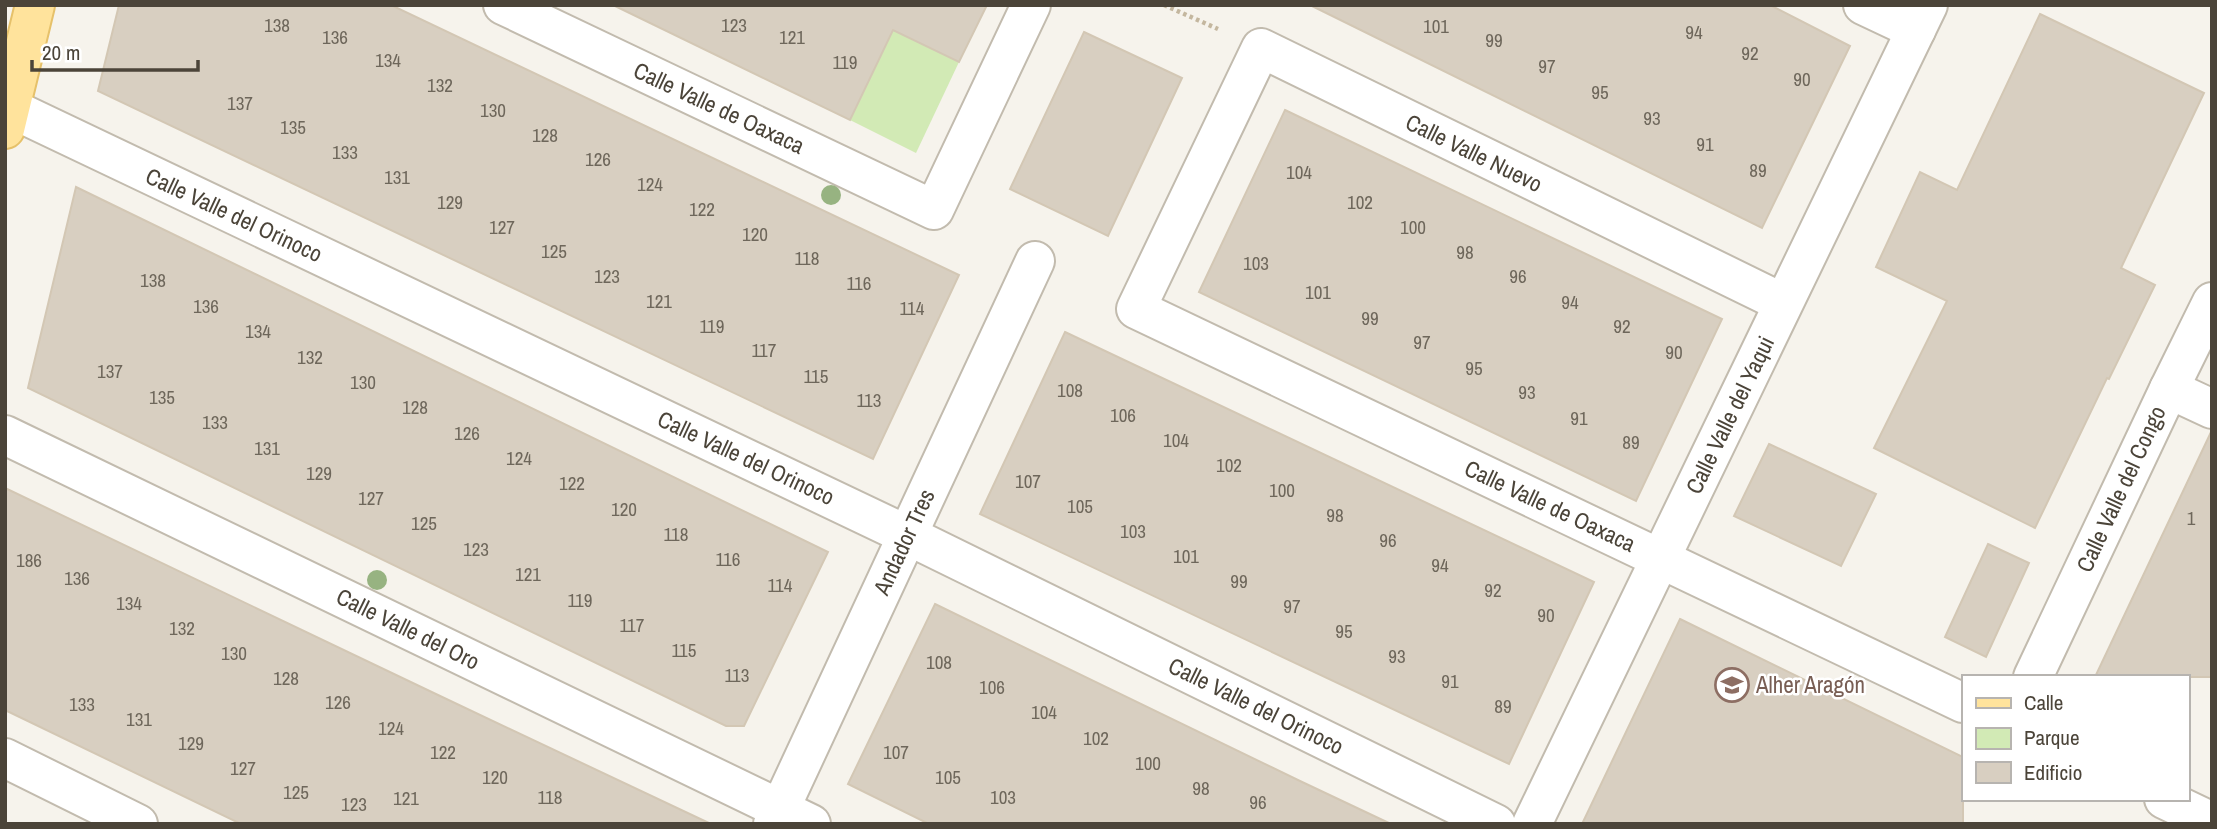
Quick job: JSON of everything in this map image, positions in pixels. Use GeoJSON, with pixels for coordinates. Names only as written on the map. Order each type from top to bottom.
{"type":"FeatureCollection","features":[{"type":"Feature","properties":{"kind":"main road"},"geometry":{"type":"LineString","coordinates":[[8,118],[35,5]]}},
{"type":"Feature","properties":{"kind":"street","name":"Calle Valle de Oaxaca"},"geometry":{"type":"LineString","coordinates":[[503,5],[934,210],[1031,5]]}},
{"type":"Feature","properties":{"kind":"street"},"geometry":{"type":"LineString","coordinates":[[1863,5],[1922,18]]}},
{"type":"Feature","properties":{"kind":"street","name":"Calle Valle del Yaqui"},"geometry":{"type":"LineString","coordinates":[[1532,824],[1922,18]]}},
{"type":"Feature","properties":{"kind":"street","name":"Calle Valle de Oaxaca"},"geometry":{"type":"LineString","coordinates":[[1261,48],[1136,309],[1962,703]]}},
{"type":"Feature","properties":{"kind":"street","name":"Calle Valle Nuevo"},"geometry":{"type":"LineString","coordinates":[[1261,48],[1783,303]]}},
{"type":"Feature","properties":{"kind":"street","name":"Calle Valle del Orinoco"},"geometry":{"type":"LineString","coordinates":[[8,118],[907,535],[1488,820]]}},
{"type":"Feature","properties":{"kind":"street","name":"Andador Tres"},"geometry":{"type":"LineString","coordinates":[[788,819],[907,535],[1035,261]]}},
{"type":"Feature","properties":{"kind":"street","name":"Calle Valle del Congo"},"geometry":{"type":"LineString","coordinates":[[2034,675],[2212,302]]}},
{"type":"Feature","properties":{"kind":"street"},"geometry":{"type":"LineString","coordinates":[[2169,389],[2212,409]]}},
{"type":"Feature","properties":{"kind":"street","name":"Calle Valle del Oro"},"geometry":{"type":"LineString","coordinates":[[5,435],[788,819]]}},
{"type":"Feature","properties":{"kind":"street"},"geometry":{"type":"LineString","coordinates":[[5,758],[138,824]]}},
{"type":"Feature","properties":{"kind":"street"},"geometry":{"type":"LineString","coordinates":[[2168,801],[2212,822]]}},
{"type":"Feature","properties":{"kind":"path"},"geometry":{"type":"LineString","coordinates":[[1164,5],[1261,48]]}},
{"type":"Feature","properties":{"kind":"green space"},"geometry":{"type":"Polygon","coordinates":[[[893,30],[959,62],[916,153],[850,120],[893,30]]]}},
{"type":"Feature","properties":{"kind":"building"},"geometry":{"type":"Polygon","coordinates":[[[119,5],[391,5],[959,275],[873,459],[98,91],[119,5]]]}},
{"type":"Feature","properties":{"kind":"building"},"geometry":{"type":"Polygon","coordinates":[[[613,5],[987,5],[959,62],[893,30],[850,120],[613,5]]]}},
{"type":"Feature","properties":{"kind":"building"},"geometry":{"type":"Polygon","coordinates":[[[1310,5],[1770,5],[1850,46],[1762,228],[1310,5]]]}},
{"type":"Feature","properties":{"kind":"building"},"geometry":{"type":"Polygon","coordinates":[[[2040,14],[2204,93],[2121,268],[2155,285],[2035,528],[1874,448],[1947,301],[1876,267],[1920,172],[1957,190],[2040,14]]]}},
{"type":"Feature","properties":{"kind":"building"},"geometry":{"type":"Polygon","coordinates":[[[1084,32],[1182,78],[1108,236],[1010,189],[1084,32]]]}},
{"type":"Feature","properties":{"kind":"building"},"geometry":{"type":"Polygon","coordinates":[[[1285,110],[1722,319],[1636,501],[1199,292],[1285,110]]]}},
{"type":"Feature","properties":{"kind":"building"},"geometry":{"type":"Polygon","coordinates":[[[76,187],[828,552],[744,726],[726,726],[28,388],[76,187]]]}},
{"type":"Feature","properties":{"kind":"building"},"geometry":{"type":"Polygon","coordinates":[[[1065,332],[1594,582],[1509,764],[980,514],[1065,332]]]}},
{"type":"Feature","properties":{"kind":"building"},"geometry":{"type":"Polygon","coordinates":[[[2212,430],[2212,677],[2096,675],[2212,430]]]}},
{"type":"Feature","properties":{"kind":"building"},"geometry":{"type":"Polygon","coordinates":[[[1769,444],[1876,494],[1841,566],[1734,516],[1769,444]]]}},
{"type":"Feature","properties":{"kind":"building"},"geometry":{"type":"Polygon","coordinates":[[[5,488],[711,824],[241,824],[5,710],[5,488]]]}},
{"type":"Feature","properties":{"kind":"building"},"geometry":{"type":"Polygon","coordinates":[[[1988,544],[2029,563],[1986,657],[1945,637],[1988,544]]]}},
{"type":"Feature","properties":{"kind":"building"},"geometry":{"type":"Polygon","coordinates":[[[935,604],[1391,824],[929,824],[848,784],[935,604]]]}},
{"type":"Feature","properties":{"kind":"building","name":"Alher Aragón"},"geometry":{"type":"Polygon","coordinates":[[[1680,619],[1962,757],[1963,824],[1582,824],[1680,619]]]}},
{"type":"Feature","properties":{"kind":"place","name":"Alher Aragón"},"geometry":{"type":"Point","coordinates":[1732,685]}}]}
